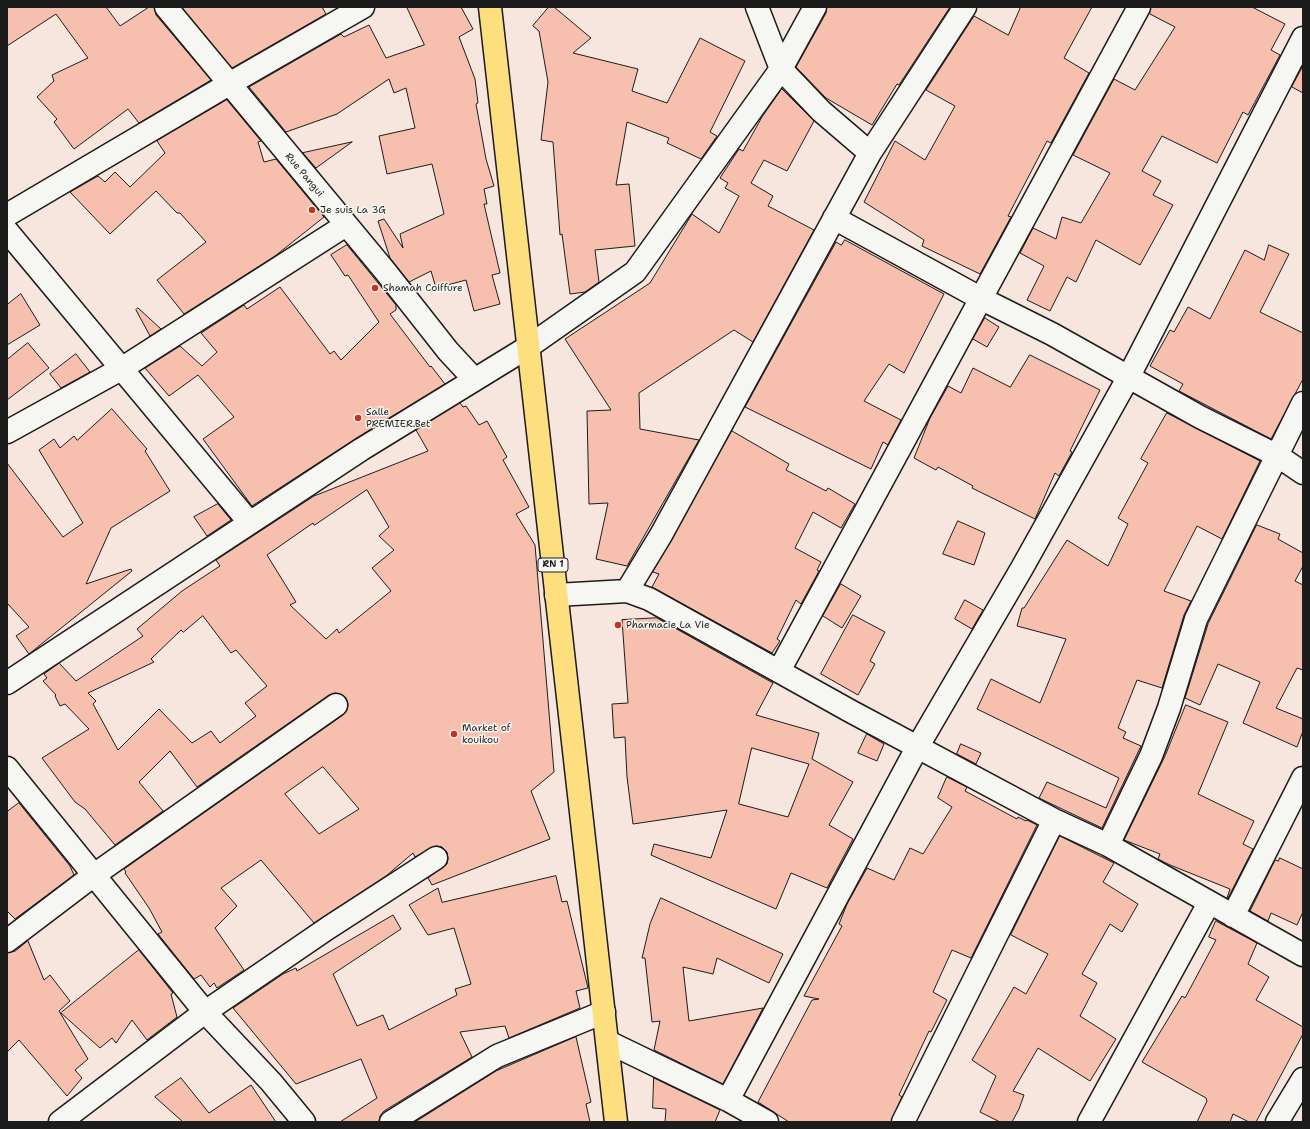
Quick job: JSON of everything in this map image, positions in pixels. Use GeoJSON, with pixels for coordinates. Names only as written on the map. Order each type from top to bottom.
{"type":"FeatureCollection","features":[{"type":"Feature","properties":{"kind":"highway","name":"RN 1"},"geometry":{"type":"LineString","coordinates":[[490,7],[616,1122]]}},
{"type":"Feature","properties":{"kind":"street","name":"Rue Pangui"},"geometry":{"type":"LineString","coordinates":[[166,7],[385,271],[448,351],[474,379]]}},
{"type":"Feature","properties":{"kind":"street"},"geometry":{"type":"LineString","coordinates":[[7,215],[363,7]]}},
{"type":"Feature","properties":{"kind":"street"},"geometry":{"type":"LineString","coordinates":[[758,7],[781,69],[821,111],[870,153]]}},
{"type":"Feature","properties":{"kind":"street"},"geometry":{"type":"LineString","coordinates":[[7,683],[362,449],[528,347],[635,272],[781,69],[815,7]]}},
{"type":"Feature","properties":{"kind":"street"},"geometry":{"type":"LineString","coordinates":[[627,591],[661,535],[870,153],[965,7]]}},
{"type":"Feature","properties":{"kind":"street"},"geometry":{"type":"LineString","coordinates":[[779,671],[1139,7]]}},
{"type":"Feature","properties":{"kind":"street"},"geometry":{"type":"LineString","coordinates":[[728,1100],[918,746],[1022,568],[1128,378],[1303,38]]}},
{"type":"Feature","properties":{"kind":"street"},"geometry":{"type":"LineString","coordinates":[[834,218],[980,298],[1052,334],[1128,378],[1278,456],[1303,473]]}},
{"type":"Feature","properties":{"kind":"street"},"geometry":{"type":"LineString","coordinates":[[7,432],[121,369],[346,225]]}},
{"type":"Feature","properties":{"kind":"street"},"geometry":{"type":"LineString","coordinates":[[7,232],[250,523]]}},
{"type":"Feature","properties":{"kind":"street"},"geometry":{"type":"LineString","coordinates":[[1108,845],[1151,756],[1169,708],[1196,619],[1303,403]]}},
{"type":"Feature","properties":{"kind":"street"},"geometry":{"type":"LineString","coordinates":[[556,595],[627,591],[649,599],[1054,820],[1108,845],[1209,903],[1303,954]]}},
{"type":"Feature","properties":{"kind":"street"},"geometry":{"type":"LineString","coordinates":[[7,941],[94,875],[336,705]]}},
{"type":"Feature","properties":{"kind":"street"},"geometry":{"type":"LineString","coordinates":[[7,768],[205,1012],[271,1082],[304,1122]]}},
{"type":"Feature","properties":{"kind":"street"},"geometry":{"type":"LineString","coordinates":[[1233,916],[1303,778]]}},
{"type":"Feature","properties":{"kind":"street"},"geometry":{"type":"LineString","coordinates":[[903,1122],[1054,820]]}},
{"type":"Feature","properties":{"kind":"street"},"geometry":{"type":"LineString","coordinates":[[60,1122],[205,1012],[328,928],[436,858]]}},
{"type":"Feature","properties":{"kind":"street"},"geometry":{"type":"LineString","coordinates":[[1089,1122],[1209,903]]}},
{"type":"Feature","properties":{"kind":"street"},"geometry":{"type":"LineString","coordinates":[[391,1122],[497,1056],[604,1012]]}},
{"type":"Feature","properties":{"kind":"street"},"geometry":{"type":"LineString","coordinates":[[608,1042],[728,1100],[767,1122]]}},
{"type":"Feature","properties":{"kind":"street"},"geometry":{"type":"LineString","coordinates":[[1277,1122],[1303,1080]]}},
{"type":"Feature","properties":{"kind":"building"},"geometry":{"type":"Polygon","coordinates":[[[7,7],[106,7],[120,26],[149,7],[154,7],[156,15],[211,80],[139,123],[128,109],[74,149],[54,122],[57,119],[37,97],[54,81],[52,75],[88,58],[56,14],[7,46],[7,7]]]}},
{"type":"Feature","properties":{"kind":"building"},"geometry":{"type":"Polygon","coordinates":[[[182,7],[322,7],[326,14],[232,68],[182,7]]]}},
{"type":"Feature","properties":{"kind":"building"},"geometry":{"type":"Polygon","coordinates":[[[407,7],[461,7],[473,29],[459,37],[475,79],[478,103],[476,104],[486,159],[494,186],[484,189],[487,204],[484,204],[500,273],[492,275],[500,304],[474,311],[466,280],[436,288],[431,271],[409,282],[390,258],[378,221],[384,219],[403,248],[400,234],[444,214],[432,164],[387,174],[379,136],[415,128],[406,88],[394,93],[389,79],[337,114],[286,132],[249,87],[341,34],[344,37],[369,25],[386,58],[424,45],[407,7]]]}},
{"type":"Feature","properties":{"kind":"building"},"geometry":{"type":"Polygon","coordinates":[[[549,7],[554,7],[591,38],[573,53],[638,69],[632,91],[667,103],[700,38],[745,61],[710,132],[717,136],[701,159],[667,143],[669,138],[627,122],[616,185],[629,184],[635,246],[595,250],[599,282],[585,292],[570,294],[562,234],[560,235],[553,142],[541,140],[548,82],[539,31],[533,26],[549,7]]]}},
{"type":"Feature","properties":{"kind":"building"},"geometry":{"type":"Polygon","coordinates":[[[827,7],[950,7],[899,85],[897,84],[872,125],[826,98],[796,67],[826,13],[827,7]]]}},
{"type":"Feature","properties":{"kind":"building"},"geometry":{"type":"Polygon","coordinates":[[[1021,7],[1092,7],[1064,58],[1089,73],[1051,143],[1047,141],[1008,216],[1011,217],[980,274],[922,246],[924,240],[864,202],[895,141],[925,160],[955,106],[926,90],[974,16],[1008,35],[1021,7]]]}},
{"type":"Feature","properties":{"kind":"building"},"geometry":{"type":"Polygon","coordinates":[[[1151,7],[1252,7],[1285,24],[1271,50],[1280,55],[1248,115],[1243,112],[1217,163],[1162,136],[1142,171],[1161,181],[1153,195],[1173,205],[1140,265],[1096,240],[1076,282],[1067,277],[1050,311],[1027,300],[1044,266],[1020,253],[1033,228],[1056,239],[1062,217],[1081,223],[1110,173],[1073,155],[1114,79],[1135,90],[1175,27],[1150,14],[1151,7]]]}},
{"type":"Feature","properties":{"kind":"building"},"geometry":{"type":"Polygon","coordinates":[[[1303,66],[1303,93],[1292,87],[1303,66]]]}},
{"type":"Feature","properties":{"kind":"building"},"geometry":{"type":"Polygon","coordinates":[[[782,89],[814,121],[787,171],[764,160],[751,183],[773,196],[768,206],[814,230],[753,342],[734,330],[639,393],[640,429],[699,440],[627,566],[596,559],[608,503],[589,504],[587,411],[611,410],[565,339],[650,283],[692,214],[719,233],[739,196],[725,188],[728,183],[720,178],[739,149],[743,151],[762,117],[782,89]]]}},
{"type":"Feature","properties":{"kind":"building"},"geometry":{"type":"Polygon","coordinates":[[[227,100],[261,141],[258,142],[264,162],[276,159],[324,217],[275,256],[184,314],[157,280],[206,242],[180,213],[177,213],[156,191],[110,234],[70,192],[98,176],[105,182],[115,172],[130,187],[165,153],[157,141],[227,100]]]}},
{"type":"Feature","properties":{"kind":"building"},"geometry":{"type":"Polygon","coordinates":[[[352,142],[316,168],[303,153],[352,142]]]}},
{"type":"Feature","properties":{"kind":"building"},"geometry":{"type":"Polygon","coordinates":[[[845,240],[944,294],[904,373],[889,364],[864,401],[901,420],[888,445],[883,442],[871,469],[745,407],[836,242],[841,245],[845,240]]]}},
{"type":"Feature","properties":{"kind":"building"},"geometry":{"type":"Polygon","coordinates":[[[347,245],[396,305],[396,310],[390,314],[430,367],[431,366],[445,384],[355,439],[252,506],[203,439],[234,417],[198,375],[169,396],[145,368],[180,346],[202,366],[217,352],[201,333],[244,305],[247,309],[280,287],[330,354],[334,351],[341,360],[379,322],[348,275],[345,276],[331,255],[347,245]]]}},
{"type":"Feature","properties":{"kind":"building"},"geometry":{"type":"Polygon","coordinates":[[[1269,245],[1289,254],[1260,312],[1303,333],[1303,379],[1271,439],[1179,391],[1183,384],[1150,366],[1170,330],[1174,332],[1188,307],[1210,319],[1245,250],[1264,260],[1269,245]]]}},
{"type":"Feature","properties":{"kind":"building"},"geometry":{"type":"Polygon","coordinates":[[[21,294],[40,325],[7,345],[7,305],[21,294]]]}},
{"type":"Feature","properties":{"kind":"building"},"geometry":{"type":"Polygon","coordinates":[[[138,308],[161,329],[150,336],[136,310],[138,308]]]}},
{"type":"Feature","properties":{"kind":"building"},"geometry":{"type":"Polygon","coordinates":[[[985,318],[999,327],[987,347],[973,339],[985,318]]]}},
{"type":"Feature","properties":{"kind":"building"},"geometry":{"type":"Polygon","coordinates":[[[28,343],[49,368],[7,400],[7,360],[28,343]]]}},
{"type":"Feature","properties":{"kind":"building"},"geometry":{"type":"Polygon","coordinates":[[[76,354],[90,372],[61,388],[50,374],[76,354]]]}},
{"type":"Feature","properties":{"kind":"building"},"geometry":{"type":"Polygon","coordinates":[[[1030,355],[1100,390],[1070,451],[1072,452],[1059,476],[1055,473],[1035,519],[972,488],[973,486],[938,467],[936,470],[914,458],[930,418],[948,386],[961,393],[973,368],[1010,387],[1030,355]]]}},
{"type":"Feature","properties":{"kind":"building"},"geometry":{"type":"Polygon","coordinates":[[[460,403],[463,407],[466,406],[479,425],[487,421],[507,457],[503,460],[529,507],[516,514],[535,545],[554,772],[531,791],[550,839],[432,885],[428,878],[447,864],[447,852],[442,847],[436,846],[415,857],[413,853],[386,876],[314,923],[261,860],[221,888],[237,906],[215,928],[244,970],[217,988],[214,983],[210,987],[201,975],[194,979],[158,934],[162,932],[149,908],[125,873],[126,872],[124,869],[343,715],[347,710],[348,704],[346,698],[341,694],[335,693],[329,695],[197,787],[170,751],[139,782],[163,811],[115,845],[85,809],[75,802],[42,758],[89,729],[65,704],[60,706],[55,696],[56,695],[43,681],[47,678],[44,674],[59,663],[76,681],[143,636],[137,629],[182,591],[220,566],[216,560],[314,496],[428,451],[416,430],[460,403]],[[367,490],[314,525],[313,523],[267,555],[296,602],[290,605],[326,639],[337,629],[339,633],[391,591],[372,568],[394,550],[379,536],[389,527],[367,490]],[[203,616],[183,632],[181,630],[151,659],[154,662],[88,693],[96,701],[93,704],[118,750],[159,709],[192,743],[211,731],[220,743],[256,716],[245,703],[267,686],[236,650],[231,653],[203,616]],[[323,767],[285,794],[319,834],[359,809],[323,767]]]}},
{"type":"Feature","properties":{"kind":"building"},"geometry":{"type":"Polygon","coordinates":[[[112,409],[147,449],[145,451],[170,491],[111,528],[86,584],[131,569],[132,571],[29,654],[16,636],[29,627],[7,603],[7,463],[63,537],[83,523],[39,450],[54,439],[60,448],[74,436],[77,440],[112,409]]]}},
{"type":"Feature","properties":{"kind":"building"},"geometry":{"type":"Polygon","coordinates":[[[1167,413],[1260,461],[1222,539],[1197,526],[1164,591],[1191,601],[1184,615],[1162,688],[1137,680],[1118,728],[1126,732],[1123,738],[1141,746],[1102,828],[1039,798],[1047,782],[1106,808],[1119,778],[977,709],[991,679],[1040,703],[1066,639],[1017,626],[1022,608],[1024,608],[1067,540],[1108,566],[1128,524],[1118,518],[1148,463],[1141,459],[1167,413]]]}},
{"type":"Feature","properties":{"kind":"building"},"geometry":{"type":"Polygon","coordinates":[[[732,431],[789,464],[786,470],[826,491],[828,488],[855,504],[841,528],[813,512],[795,548],[821,562],[817,570],[819,571],[801,604],[796,600],[777,639],[780,641],[772,653],[652,587],[659,574],[653,572],[732,431]]]}},
{"type":"Feature","properties":{"kind":"building"},"geometry":{"type":"Polygon","coordinates":[[[218,504],[231,520],[207,536],[194,517],[218,504]]]}},
{"type":"Feature","properties":{"kind":"building"},"geometry":{"type":"Polygon","coordinates":[[[958,521],[985,533],[974,565],[943,554],[958,521]]]}},
{"type":"Feature","properties":{"kind":"building"},"geometry":{"type":"Polygon","coordinates":[[[1257,525],[1280,534],[1278,539],[1303,553],[1303,566],[1295,581],[1303,585],[1303,670],[1297,668],[1276,708],[1303,719],[1303,731],[1297,747],[1243,723],[1260,682],[1218,664],[1200,705],[1185,698],[1208,624],[1257,525]]]}},
{"type":"Feature","properties":{"kind":"building"},"geometry":{"type":"Polygon","coordinates":[[[841,584],[861,596],[842,628],[823,616],[841,584]]]}},
{"type":"Feature","properties":{"kind":"building"},"geometry":{"type":"Polygon","coordinates":[[[965,600],[983,610],[972,629],[955,619],[965,600]]]}},
{"type":"Feature","properties":{"kind":"building"},"geometry":{"type":"Polygon","coordinates":[[[853,615],[885,632],[870,661],[875,664],[858,695],[821,674],[853,615]]]}},
{"type":"Feature","properties":{"kind":"building"},"geometry":{"type":"Polygon","coordinates":[[[657,618],[773,683],[756,715],[819,733],[812,759],[853,782],[829,825],[853,839],[827,888],[791,873],[776,909],[651,855],[654,844],[711,858],[727,810],[633,824],[627,777],[625,737],[614,738],[612,704],[628,703],[622,620],[657,618]],[[752,748],[739,804],[788,817],[809,764],[752,748]]]}},
{"type":"Feature","properties":{"kind":"building"},"geometry":{"type":"Polygon","coordinates":[[[1186,705],[1228,722],[1198,794],[1254,821],[1243,844],[1253,849],[1228,898],[1230,889],[1170,865],[1158,859],[1160,854],[1124,840],[1165,756],[1186,705]]]}},
{"type":"Feature","properties":{"kind":"building"},"geometry":{"type":"Polygon","coordinates":[[[867,734],[884,744],[877,761],[858,753],[867,734]]]}},
{"type":"Feature","properties":{"kind":"building"},"geometry":{"type":"Polygon","coordinates":[[[961,744],[981,753],[976,764],[957,754],[961,744]]]}},
{"type":"Feature","properties":{"kind":"building"},"geometry":{"type":"Polygon","coordinates":[[[947,777],[967,787],[965,791],[1017,819],[1018,817],[1037,825],[971,958],[952,950],[933,992],[947,1000],[931,1032],[929,1031],[899,1095],[902,1097],[891,1122],[789,1122],[758,1102],[812,1000],[819,999],[804,996],[842,926],[839,924],[847,904],[867,868],[894,880],[910,848],[923,854],[952,807],[938,798],[947,777]]]}},
{"type":"Feature","properties":{"kind":"building"},"geometry":{"type":"Polygon","coordinates":[[[19,803],[70,866],[74,875],[15,919],[7,911],[7,812],[19,803]]]}},
{"type":"Feature","properties":{"kind":"building"},"geometry":{"type":"Polygon","coordinates":[[[1060,836],[1114,863],[1103,882],[1138,904],[1122,932],[1110,924],[1082,974],[1097,983],[1080,1016],[1116,1039],[1090,1081],[1038,1048],[1013,1091],[1024,1095],[1019,1109],[1012,1122],[1000,1122],[980,1112],[996,1076],[972,1060],[1014,987],[1026,994],[1048,954],[1011,935],[1060,836]]]}},
{"type":"Feature","properties":{"kind":"building"},"geometry":{"type":"Polygon","coordinates":[[[1280,858],[1303,869],[1303,912],[1297,925],[1271,913],[1268,921],[1250,911],[1275,860],[1278,861],[1280,858]]]}},
{"type":"Feature","properties":{"kind":"building"},"geometry":{"type":"Polygon","coordinates":[[[556,876],[562,902],[567,901],[588,988],[576,991],[580,1008],[509,1038],[505,1026],[460,1032],[472,1057],[384,1111],[380,1116],[379,1122],[340,1122],[377,1098],[361,1059],[296,1084],[233,1008],[283,974],[296,968],[297,971],[393,915],[401,929],[333,974],[357,1026],[383,1015],[389,1030],[457,995],[455,989],[471,984],[454,928],[428,935],[409,905],[438,888],[442,902],[556,876]]]}},
{"type":"Feature","properties":{"kind":"building"},"geometry":{"type":"Polygon","coordinates":[[[661,898],[783,954],[769,983],[717,958],[713,974],[683,967],[689,1021],[763,1008],[723,1084],[654,1050],[660,1021],[652,1022],[645,958],[642,958],[650,924],[661,898]]]}},
{"type":"Feature","properties":{"kind":"building"},"geometry":{"type":"Polygon","coordinates":[[[1216,921],[1257,943],[1248,964],[1269,977],[1256,1000],[1303,1027],[1303,1034],[1256,1122],[1249,1122],[1233,1114],[1230,1122],[1197,1122],[1207,1101],[1206,1098],[1142,1062],[1182,996],[1185,998],[1216,940],[1209,937],[1216,921]]]}},
{"type":"Feature","properties":{"kind":"building"},"geometry":{"type":"Polygon","coordinates":[[[28,941],[44,980],[50,975],[70,1001],[59,1011],[88,1059],[75,1070],[82,1078],[67,1096],[19,1040],[7,1052],[7,953],[15,951],[28,941]]]}},
{"type":"Feature","properties":{"kind":"building"},"geometry":{"type":"Polygon","coordinates":[[[139,950],[173,993],[171,994],[177,1017],[147,1040],[132,1020],[116,1043],[112,1038],[100,1048],[61,1013],[139,950]]]}},
{"type":"Feature","properties":{"kind":"building"},"geometry":{"type":"Polygon","coordinates":[[[576,1037],[591,1102],[586,1104],[590,1122],[415,1122],[496,1071],[576,1037]]]}},
{"type":"Feature","properties":{"kind":"building"},"geometry":{"type":"Polygon","coordinates":[[[181,1078],[209,1113],[251,1085],[276,1122],[183,1122],[155,1097],[181,1078]]]}},
{"type":"Feature","properties":{"kind":"building"},"geometry":{"type":"Polygon","coordinates":[[[654,1078],[720,1110],[715,1122],[665,1122],[666,1109],[653,1108],[654,1078]]]}},
{"type":"Feature","properties":{"kind":"place","name":"Je suis La 3G"},"geometry":{"type":"Point","coordinates":[312,210]}},
{"type":"Feature","properties":{"kind":"place","name":"Shamah Coiffure"},"geometry":{"type":"Point","coordinates":[375,288]}},
{"type":"Feature","properties":{"kind":"place","name":"Salle PREMIER.Bet"},"geometry":{"type":"Point","coordinates":[358,418]}},
{"type":"Feature","properties":{"kind":"place","name":"Pharmacie La Vie"},"geometry":{"type":"Point","coordinates":[618,625]}},
{"type":"Feature","properties":{"kind":"place","name":"Market of kouikou"},"geometry":{"type":"Point","coordinates":[454,734]}}]}
